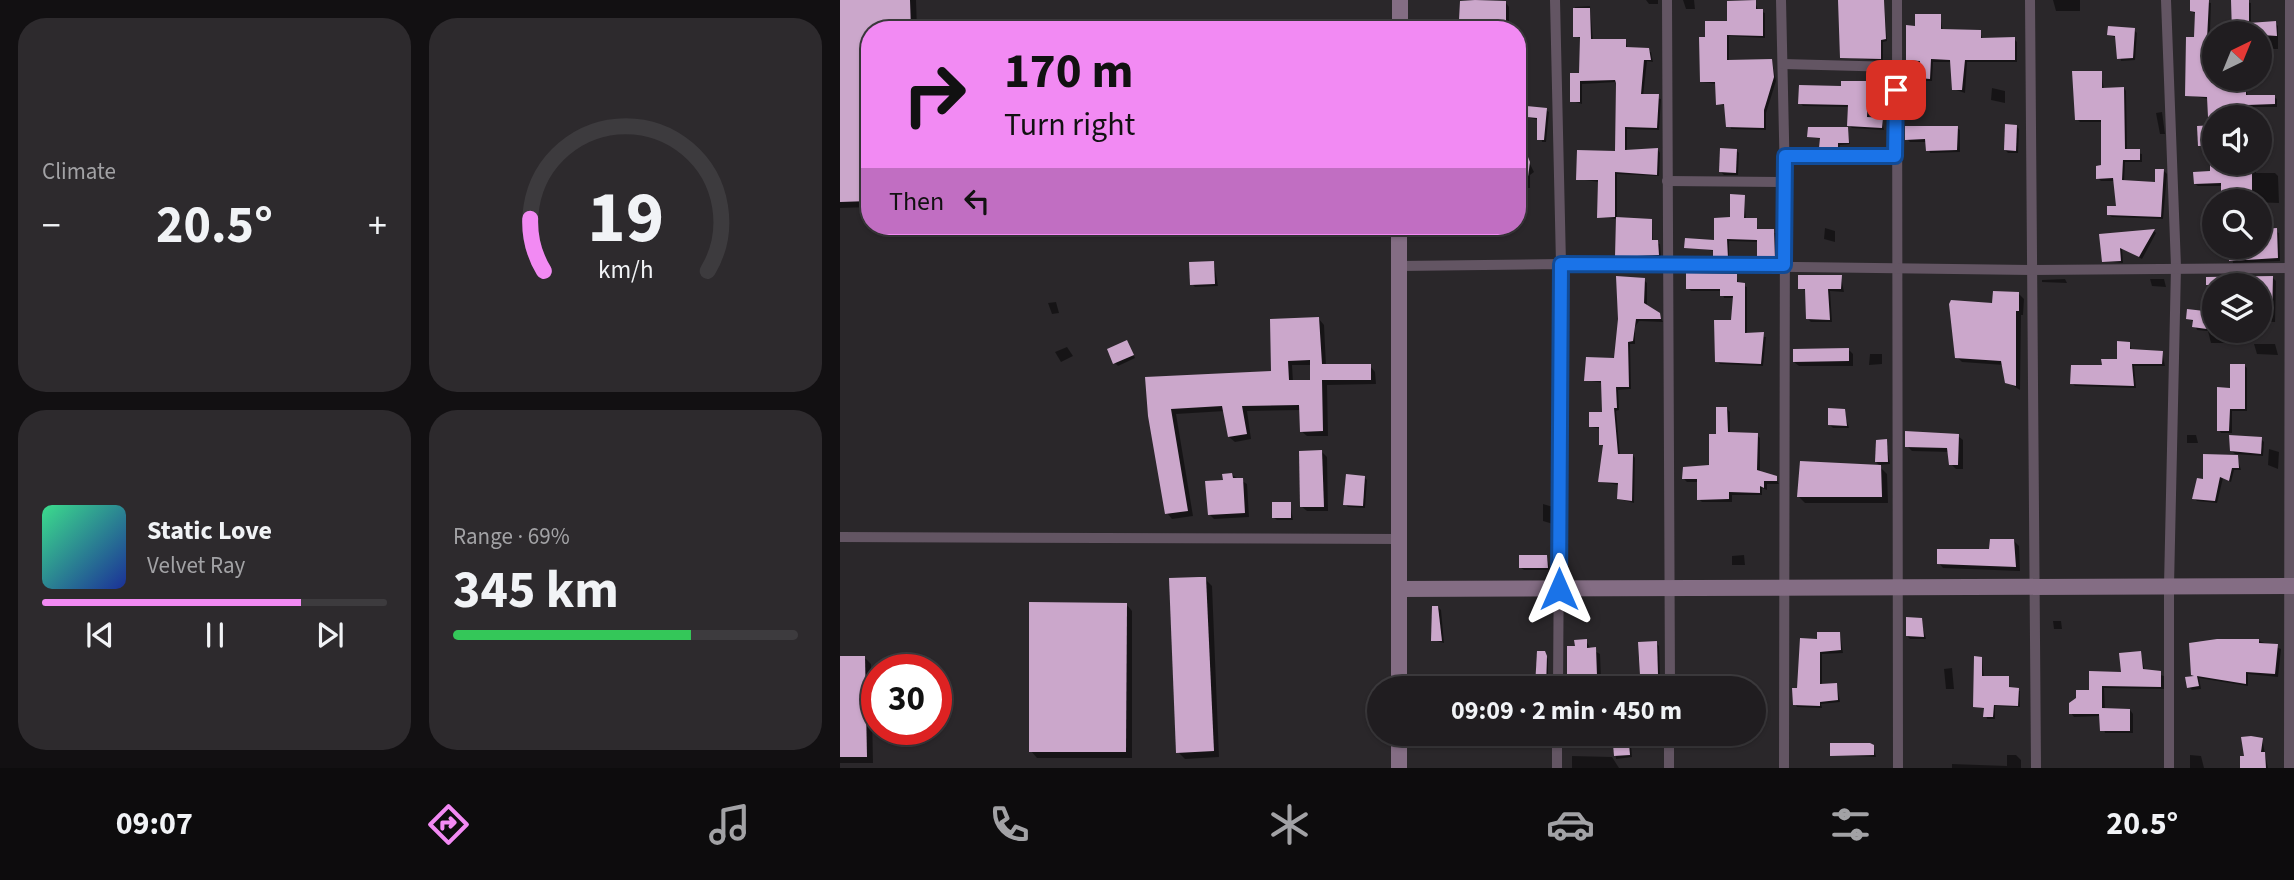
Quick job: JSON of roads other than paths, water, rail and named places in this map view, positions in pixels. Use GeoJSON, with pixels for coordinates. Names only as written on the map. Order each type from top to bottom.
{"type":"FeatureCollection","features":[{"type":"Feature","properties":{"kind":"street"},"geometry":{"type":"LineString","coordinates":[[1399,21],[1400,0]]}},
{"type":"Feature","properties":{"kind":"street"},"geometry":{"type":"LineString","coordinates":[[1555,0],[1561,264],[1558,676]]}},
{"type":"Feature","properties":{"kind":"street"},"geometry":{"type":"LineString","coordinates":[[1667,0],[1670,676]]}},
{"type":"Feature","properties":{"kind":"street"},"geometry":{"type":"LineString","coordinates":[[1781,0],[1785,156],[1784,768]]}},
{"type":"Feature","properties":{"kind":"street"},"geometry":{"type":"LineString","coordinates":[[1897,0],[1895,156],[1898,768]]}},
{"type":"Feature","properties":{"kind":"street"},"geometry":{"type":"LineString","coordinates":[[2030,0],[2036,768]]}},
{"type":"Feature","properties":{"kind":"street"},"geometry":{"type":"LineString","coordinates":[[2166,0],[2176,267],[2169,586],[2169,768]]}},
{"type":"Feature","properties":{"kind":"street"},"geometry":{"type":"LineString","coordinates":[[2289,768],[2292,268],[2290,0]]}},
{"type":"Feature","properties":{"kind":"street"},"geometry":{"type":"LineString","coordinates":[[1783,64],[1897,67]]}},
{"type":"Feature","properties":{"kind":"street"},"geometry":{"type":"LineString","coordinates":[[1785,156],[1895,156]]}},
{"type":"Feature","properties":{"kind":"street"},"geometry":{"type":"LineString","coordinates":[[1667,181],[1785,182]]}},
{"type":"Feature","properties":{"kind":"street"},"geometry":{"type":"LineString","coordinates":[[1399,235],[1399,676]]}},
{"type":"Feature","properties":{"kind":"street"},"geometry":{"type":"LineString","coordinates":[[1399,266],[1784,265],[2031,270],[2292,268]]}},
{"type":"Feature","properties":{"kind":"street"},"geometry":{"type":"LineString","coordinates":[[840,537],[1399,539]]}},
{"type":"Feature","properties":{"kind":"street"},"geometry":{"type":"LineString","coordinates":[[1399,589],[2291,586]]}},
{"type":"Feature","properties":{"kind":"street"},"geometry":{"type":"LineString","coordinates":[[1399,746],[1399,768]]}},
{"type":"Feature","properties":{"kind":"street"},"geometry":{"type":"LineString","coordinates":[[1557,746],[1557,768]]}},
{"type":"Feature","properties":{"kind":"street"},"geometry":{"type":"LineString","coordinates":[[1669,768],[1670,746]]}}]}
